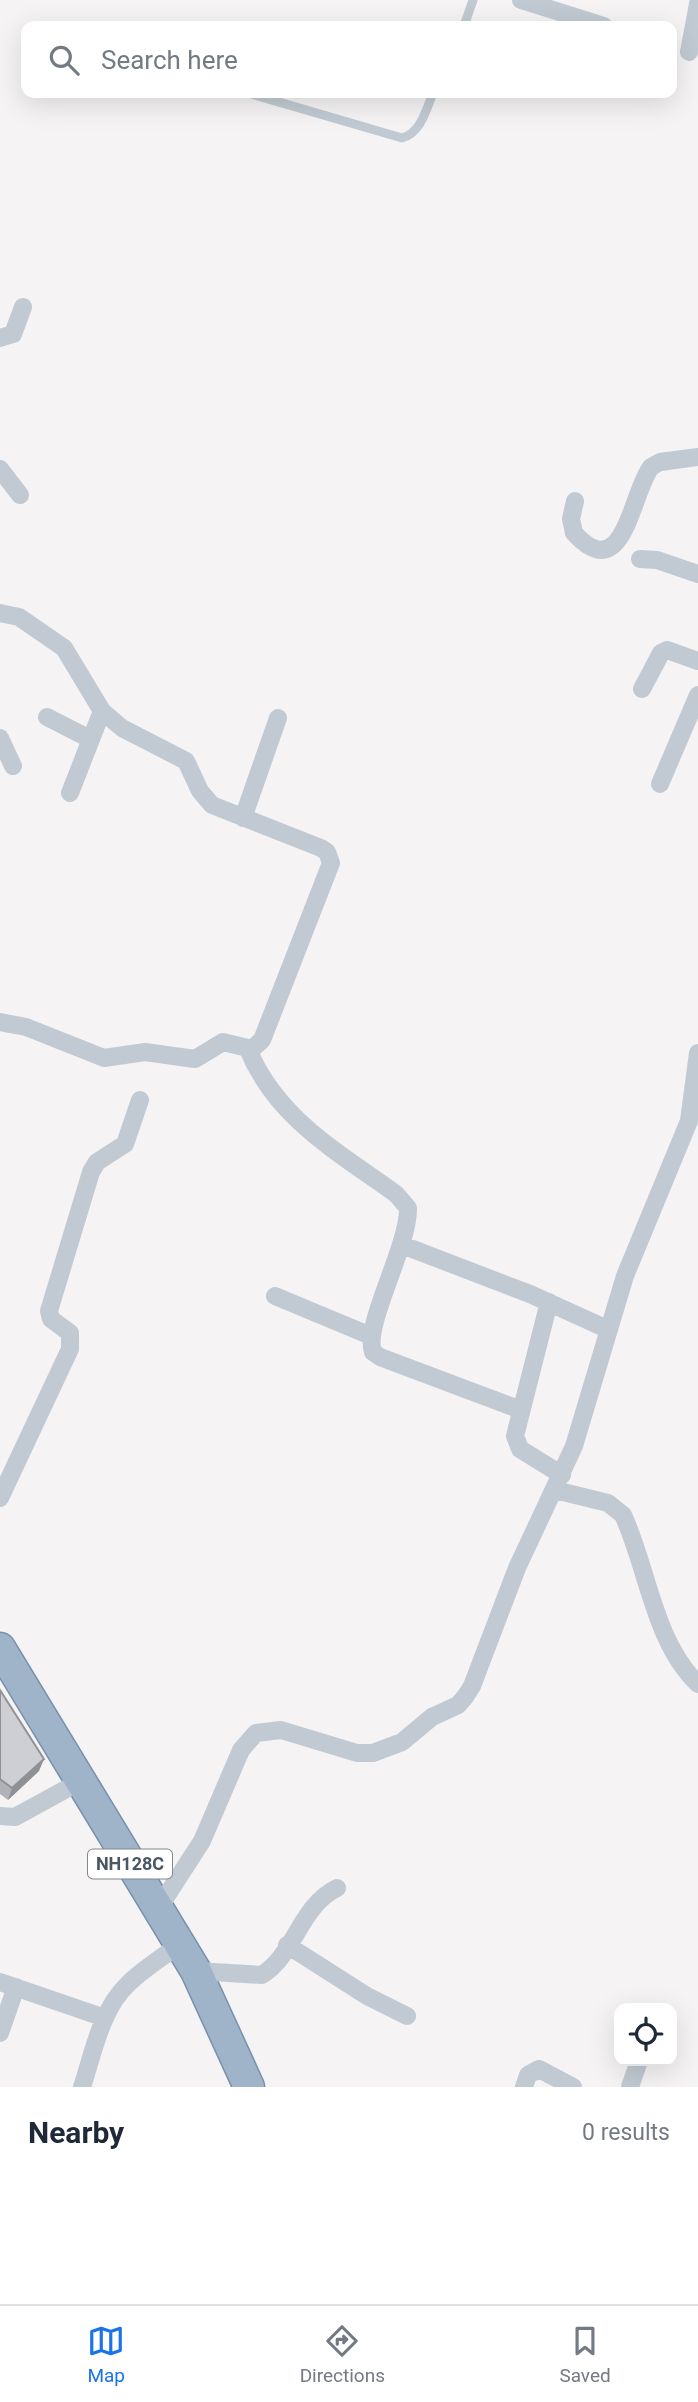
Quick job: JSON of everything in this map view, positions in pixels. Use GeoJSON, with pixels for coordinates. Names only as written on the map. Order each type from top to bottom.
{"type":"FeatureCollection","features":[{"type":"Feature","properties":{"kind":"highway","name":"NH128C"},"geometry":{"type":"LineString","coordinates":[[0,1648],[196,1971],[248,2087]]}},
{"type":"Feature","properties":{"kind":"street"},"geometry":{"type":"LineString","coordinates":[[521,0],[588,21]]}},
{"type":"Feature","properties":{"kind":"street"},"geometry":{"type":"LineString","coordinates":[[686,51],[698,5]]}},
{"type":"Feature","properties":{"kind":"street"},"geometry":{"type":"LineString","coordinates":[[0,338],[13,334],[23,307]]}},
{"type":"Feature","properties":{"kind":"street"},"geometry":{"type":"LineString","coordinates":[[575,501],[571,519],[574,533],[597,549],[609,548],[620,539],[651,467],[660,462],[698,457]]}},
{"type":"Feature","properties":{"kind":"street"},"geometry":{"type":"LineString","coordinates":[[0,469],[20,495]]}},
{"type":"Feature","properties":{"kind":"street"},"geometry":{"type":"LineString","coordinates":[[640,559],[657,560],[698,574]]}},
{"type":"Feature","properties":{"kind":"street"},"geometry":{"type":"LineString","coordinates":[[0,613],[19,617],[64,648],[102,711],[131,734],[186,761],[204,797],[212,805],[321,848],[327,852],[331,863],[262,1040],[256,1048],[248,1049],[223,1042],[195,1059],[145,1052],[104,1058],[26,1027],[0,1022]]}},
{"type":"Feature","properties":{"kind":"street"},"geometry":{"type":"LineString","coordinates":[[642,689],[661,653],[667,650],[698,661]]}},
{"type":"Feature","properties":{"kind":"street"},"geometry":{"type":"LineString","coordinates":[[660,784],[698,695]]}},
{"type":"Feature","properties":{"kind":"street"},"geometry":{"type":"LineString","coordinates":[[69,793],[102,711]]}},
{"type":"Feature","properties":{"kind":"street"},"geometry":{"type":"LineString","coordinates":[[47,717],[90,739]]}},
{"type":"Feature","properties":{"kind":"street"},"geometry":{"type":"LineString","coordinates":[[243,818],[278,718]]}},
{"type":"Feature","properties":{"kind":"street"},"geometry":{"type":"LineString","coordinates":[[0,738],[13,766]]}},
{"type":"Feature","properties":{"kind":"street"},"geometry":{"type":"LineString","coordinates":[[248,1049],[261,1076],[287,1112],[404,1202],[408,1216],[402,1245],[371,1336],[371,1345],[380,1357],[521,1410]]}},
{"type":"Feature","properties":{"kind":"street"},"geometry":{"type":"LineString","coordinates":[[158,1909],[202,1841],[241,1750],[256,1733],[281,1730],[357,1753],[373,1753],[401,1742],[432,1717],[458,1705],[472,1686],[517,1568],[558,1482],[586,1412],[607,1329],[625,1276],[689,1121],[698,1053]]}},
{"type":"Feature","properties":{"kind":"street"},"geometry":{"type":"LineString","coordinates":[[0,1498],[17,1468],[69,1349],[69,1333],[51,1319],[49,1311],[86,1183],[97,1162],[125,1144],[140,1100]]}},
{"type":"Feature","properties":{"kind":"street"},"geometry":{"type":"LineString","coordinates":[[402,1245],[549,1302],[607,1329]]}},
{"type":"Feature","properties":{"kind":"street"},"geometry":{"type":"LineString","coordinates":[[275,1296],[371,1336]]}},
{"type":"Feature","properties":{"kind":"street"},"geometry":{"type":"LineString","coordinates":[[549,1302],[514,1436],[516,1445],[558,1482],[608,1503],[623,1515],[668,1639],[678,1661],[698,1684]]}},
{"type":"Feature","properties":{"kind":"street"},"geometry":{"type":"LineString","coordinates":[[0,1816],[15,1817],[79,1782]]}},
{"type":"Feature","properties":{"kind":"street"},"geometry":{"type":"LineString","coordinates":[[196,1971],[262,1975],[276,1963],[319,1899],[337,1888]]}},
{"type":"Feature","properties":{"kind":"street"},"geometry":{"type":"LineString","coordinates":[[82,2087],[105,2018],[127,1984],[180,1944]]}},
{"type":"Feature","properties":{"kind":"street"},"geometry":{"type":"LineString","coordinates":[[287,1945],[367,1996],[407,2016]]}},
{"type":"Feature","properties":{"kind":"street"},"geometry":{"type":"LineString","coordinates":[[0,2033],[8,1985],[105,2018]]}},
{"type":"Feature","properties":{"kind":"street"},"geometry":{"type":"LineString","coordinates":[[630,2087],[637,2066]]}},
{"type":"Feature","properties":{"kind":"street"},"geometry":{"type":"LineString","coordinates":[[524,2087],[528,2075],[539,2069],[573,2087]]}},
{"type":"Feature","properties":{"kind":"lane"},"geometry":{"type":"LineString","coordinates":[[466,21],[473,0]]}},
{"type":"Feature","properties":{"kind":"lane"},"geometry":{"type":"LineString","coordinates":[[265,98],[402,138],[416,130],[431,98]]}},
{"type":"Feature","properties":{"kind":"building"},"geometry":{"type":"Polygon","coordinates":[[[0,1690],[44,1759],[12,1788],[0,1779],[0,1690]]]}}]}
